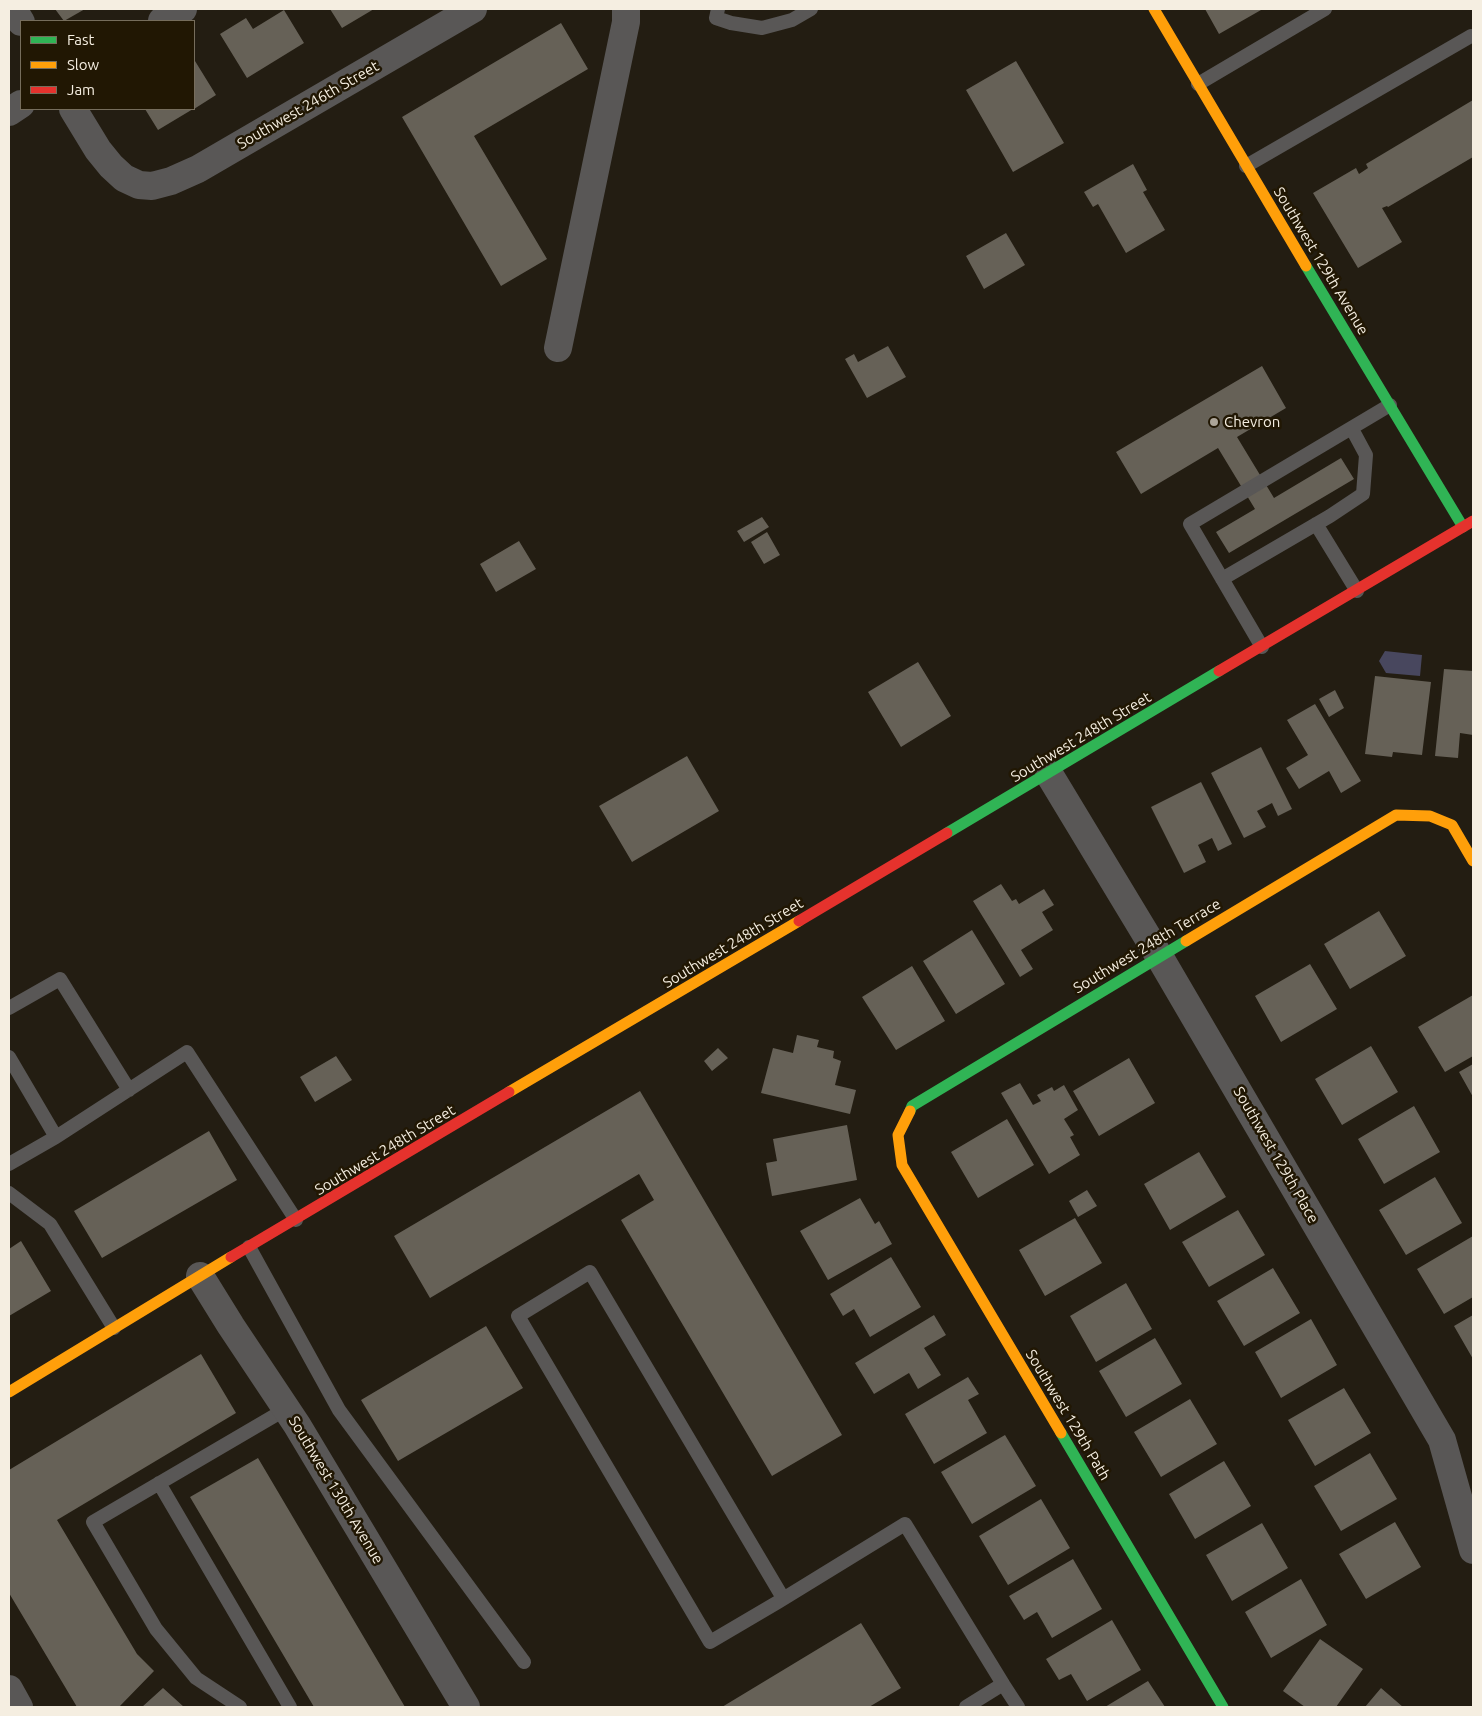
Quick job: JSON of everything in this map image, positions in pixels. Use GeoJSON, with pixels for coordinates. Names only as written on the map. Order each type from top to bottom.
{"type":"FeatureCollection","features":[{"type":"Feature","properties":{"kind":"street"},"geometry":{"type":"LineString","coordinates":[[13,9],[20,20]]}},
{"type":"Feature","properties":{"kind":"street"},"geometry":{"type":"LineString","coordinates":[[164,20],[183,9]]}},
{"type":"Feature","properties":{"kind":"street","name":"Southwest 246th Street"},"geometry":{"type":"LineString","coordinates":[[75,110],[98,150],[111,166],[124,178],[138,185],[152,186],[171,181],[198,169],[473,9]]}},
{"type":"Feature","properties":{"kind":"street"},"geometry":{"type":"LineString","coordinates":[[558,348],[626,22],[626,9]]}},
{"type":"Feature","properties":{"kind":"street","name":"Southwest 129th Avenue"},"geometry":{"type":"LineString","coordinates":[[1154,9],[1390,406],[1468,524]]}},
{"type":"Feature","properties":{"kind":"street"},"geometry":{"type":"LineString","coordinates":[[9,112],[20,105]]}},
{"type":"Feature","properties":{"kind":"street","name":"Southwest 248th Street"},"geometry":{"type":"LineString","coordinates":[[9,1392],[200,1276],[1468,524]]}},
{"type":"Feature","properties":{"kind":"street","name":"Southwest 129th Place"},"geometry":{"type":"LineString","coordinates":[[1049,774],[1159,956],[1442,1440],[1473,1550]]}},
{"type":"Feature","properties":{"kind":"street","name":"Southwest 248th Terrace"},"geometry":{"type":"LineString","coordinates":[[898,1135],[912,1106],[1396,815],[1430,816],[1452,824],[1473,861]]}},
{"type":"Feature","properties":{"kind":"street","name":"Southwest 129th Path"},"geometry":{"type":"LineString","coordinates":[[898,1135],[902,1165],[1223,1707]]}},
{"type":"Feature","properties":{"kind":"street","name":"Southwest 130th Avenue"},"geometry":{"type":"LineString","coordinates":[[200,1276],[286,1409],[466,1707]]}},
{"type":"Feature","properties":{"kind":"street"},"geometry":{"type":"LineString","coordinates":[[9,1689],[20,1707]]}},
{"type":"Feature","properties":{"kind":"lane"},"geometry":{"type":"LineString","coordinates":[[718,9],[716,18],[731,23],[762,28],[792,20],[811,9]]}},
{"type":"Feature","properties":{"kind":"lane"},"geometry":{"type":"LineString","coordinates":[[1198,84],[1324,9]]}},
{"type":"Feature","properties":{"kind":"lane"},"geometry":{"type":"LineString","coordinates":[[1246,166],[1472,36]]}},
{"type":"Feature","properties":{"kind":"lane"},"geometry":{"type":"LineString","coordinates":[[1262,647],[1190,524],[1390,406]]}},
{"type":"Feature","properties":{"kind":"lane"},"geometry":{"type":"LineString","coordinates":[[1222,578],[1316,524],[1363,494],[1366,455],[1352,429]]}},
{"type":"Feature","properties":{"kind":"lane"},"geometry":{"type":"LineString","coordinates":[[1316,524],[1357,591]]}},
{"type":"Feature","properties":{"kind":"lane"},"geometry":{"type":"LineString","coordinates":[[9,1008],[60,979],[129,1090]]}},
{"type":"Feature","properties":{"kind":"lane"},"geometry":{"type":"LineString","coordinates":[[9,1164],[56,1137],[187,1052],[296,1220]]}},
{"type":"Feature","properties":{"kind":"lane"},"geometry":{"type":"LineString","coordinates":[[9,1057],[56,1137]]}},
{"type":"Feature","properties":{"kind":"lane"},"geometry":{"type":"LineString","coordinates":[[9,1193],[50,1224],[114,1328]]}},
{"type":"Feature","properties":{"kind":"lane"},"geometry":{"type":"LineString","coordinates":[[249,1247],[339,1410],[524,1662]]}},
{"type":"Feature","properties":{"kind":"lane"},"geometry":{"type":"LineString","coordinates":[[783,1598],[590,1272],[518,1316],[710,1642],[783,1598],[904,1524],[1018,1707]]}},
{"type":"Feature","properties":{"kind":"lane"},"geometry":{"type":"LineString","coordinates":[[240,1707],[196,1678],[156,1629],[93,1522],[286,1409]]}},
{"type":"Feature","properties":{"kind":"lane"},"geometry":{"type":"LineString","coordinates":[[159,1483],[290,1707]]}},
{"type":"Feature","properties":{"kind":"lane"},"geometry":{"type":"LineString","coordinates":[[966,1707],[1003,1684]]}},
{"type":"Feature","properties":{"kind":"water"},"geometry":{"type":"Polygon","coordinates":[[[1385,651],[1422,655],[1420,676],[1386,673],[1379,661],[1385,651]]]}},
{"type":"Feature","properties":{"kind":"building"},"geometry":{"type":"Polygon","coordinates":[[[55,9],[85,9],[66,20],[63,20],[55,9]]]}},
{"type":"Feature","properties":{"kind":"building"},"geometry":{"type":"Polygon","coordinates":[[[330,9],[374,9],[342,28],[330,9]]]}},
{"type":"Feature","properties":{"kind":"building"},"geometry":{"type":"Polygon","coordinates":[[[1205,9],[1260,9],[1261,10],[1219,34],[1205,9]]]}},
{"type":"Feature","properties":{"kind":"building"},"geometry":{"type":"Polygon","coordinates":[[[284,10],[304,43],[247,78],[220,34],[246,18],[253,29],[284,10]]]}},
{"type":"Feature","properties":{"kind":"building"},"geometry":{"type":"Polygon","coordinates":[[[561,23],[588,69],[474,136],[547,259],[501,286],[402,117],[561,23]]]}},
{"type":"Feature","properties":{"kind":"building"},"geometry":{"type":"Polygon","coordinates":[[[195,61],[216,95],[195,108],[195,61]]]}},
{"type":"Feature","properties":{"kind":"building"},"geometry":{"type":"Polygon","coordinates":[[[1016,61],[1064,143],[1013,172],[966,90],[1016,61]]]}},
{"type":"Feature","properties":{"kind":"building"},"geometry":{"type":"Polygon","coordinates":[[[1473,100],[1473,157],[1388,207],[1382,208],[1402,242],[1358,268],[1313,193],[1356,168],[1359,174],[1368,168],[1366,164],[1473,100]]]}},
{"type":"Feature","properties":{"kind":"building"},"geometry":{"type":"Polygon","coordinates":[[[146,110],[191,110],[158,130],[146,110]]]}},
{"type":"Feature","properties":{"kind":"building"},"geometry":{"type":"Polygon","coordinates":[[[1133,164],[1147,190],[1143,192],[1165,230],[1126,253],[1098,204],[1093,207],[1084,192],[1133,164]]]}},
{"type":"Feature","properties":{"kind":"building"},"geometry":{"type":"Polygon","coordinates":[[[1006,233],[1025,265],[984,289],[966,256],[1006,233]]]}},
{"type":"Feature","properties":{"kind":"building"},"geometry":{"type":"Polygon","coordinates":[[[888,346],[906,377],[867,398],[845,359],[854,354],[858,362],[888,346]]]}},
{"type":"Feature","properties":{"kind":"building","name":"Chevron"},"geometry":{"type":"Polygon","coordinates":[[[1262,366],[1286,408],[1237,437],[1274,498],[1341,458],[1354,479],[1229,553],[1216,532],[1255,509],[1218,448],[1141,494],[1116,452],[1262,366]]]}},
{"type":"Feature","properties":{"kind":"building"},"geometry":{"type":"Polygon","coordinates":[[[762,517],[769,527],[744,542],[737,531],[762,517]]]}},
{"type":"Feature","properties":{"kind":"building"},"geometry":{"type":"Polygon","coordinates":[[[767,532],[780,555],[764,564],[751,542],[767,532]]]}},
{"type":"Feature","properties":{"kind":"building"},"geometry":{"type":"Polygon","coordinates":[[[519,541],[536,569],[496,592],[480,564],[519,541]]]}},
{"type":"Feature","properties":{"kind":"building"},"geometry":{"type":"Polygon","coordinates":[[[918,662],[951,716],[901,747],[868,692],[918,662]]]}},
{"type":"Feature","properties":{"kind":"building"},"geometry":{"type":"Polygon","coordinates":[[[1444,669],[1473,671],[1473,735],[1460,733],[1458,758],[1435,756],[1444,669]]]}},
{"type":"Feature","properties":{"kind":"building"},"geometry":{"type":"Polygon","coordinates":[[[1375,676],[1431,682],[1422,755],[1393,752],[1392,757],[1365,754],[1375,676]]]}},
{"type":"Feature","properties":{"kind":"building"},"geometry":{"type":"Polygon","coordinates":[[[1335,690],[1344,708],[1329,717],[1319,699],[1335,690]]]}},
{"type":"Feature","properties":{"kind":"building"},"geometry":{"type":"Polygon","coordinates":[[[1315,704],[1361,781],[1341,793],[1329,771],[1299,789],[1286,768],[1308,755],[1287,720],[1315,704]]]}},
{"type":"Feature","properties":{"kind":"building"},"geometry":{"type":"Polygon","coordinates":[[[1261,747],[1292,809],[1278,816],[1272,803],[1257,811],[1266,827],[1244,838],[1211,773],[1261,747]]]}},
{"type":"Feature","properties":{"kind":"building"},"geometry":{"type":"Polygon","coordinates":[[[687,756],[719,811],[632,862],[599,806],[687,756]]]}},
{"type":"Feature","properties":{"kind":"building"},"geometry":{"type":"Polygon","coordinates":[[[1201,782],[1232,844],[1218,851],[1212,838],[1198,845],[1206,862],[1184,873],[1151,807],[1201,782]]]}},
{"type":"Feature","properties":{"kind":"building"},"geometry":{"type":"Polygon","coordinates":[[[1001,884],[1012,901],[1016,899],[1019,904],[1044,889],[1054,905],[1042,912],[1053,930],[1021,950],[1033,969],[1020,977],[973,901],[1001,884]]]}},
{"type":"Feature","properties":{"kind":"building"},"geometry":{"type":"Polygon","coordinates":[[[1379,911],[1406,956],[1350,989],[1324,944],[1379,911]]]}},
{"type":"Feature","properties":{"kind":"building"},"geometry":{"type":"Polygon","coordinates":[[[972,930],[1005,984],[956,1014],[923,961],[972,930]]]}},
{"type":"Feature","properties":{"kind":"building"},"geometry":{"type":"Polygon","coordinates":[[[1310,964],[1337,1009],[1281,1042],[1255,996],[1310,964]]]}},
{"type":"Feature","properties":{"kind":"building"},"geometry":{"type":"Polygon","coordinates":[[[912,966],[945,1021],[896,1050],[862,997],[912,966]]]}},
{"type":"Feature","properties":{"kind":"building"},"geometry":{"type":"Polygon","coordinates":[[[1473,995],[1473,1056],[1445,1072],[1418,1027],[1473,995]]]}},
{"type":"Feature","properties":{"kind":"building"},"geometry":{"type":"Polygon","coordinates":[[[797,1035],[819,1040],[817,1047],[834,1051],[833,1058],[841,1061],[835,1085],[856,1090],[850,1114],[761,1093],[773,1048],[793,1053],[797,1035]]]}},
{"type":"Feature","properties":{"kind":"building"},"geometry":{"type":"Polygon","coordinates":[[[1371,1046],[1398,1092],[1342,1125],[1315,1079],[1371,1046]]]}},
{"type":"Feature","properties":{"kind":"building"},"geometry":{"type":"Polygon","coordinates":[[[718,1048],[728,1058],[712,1071],[704,1061],[718,1048]]]}},
{"type":"Feature","properties":{"kind":"building"},"geometry":{"type":"Polygon","coordinates":[[[336,1056],[352,1080],[315,1102],[300,1077],[336,1056]]]}},
{"type":"Feature","properties":{"kind":"building"},"geometry":{"type":"Polygon","coordinates":[[[1129,1058],[1155,1103],[1099,1136],[1073,1091],[1129,1058]]]}},
{"type":"Feature","properties":{"kind":"building"},"geometry":{"type":"Polygon","coordinates":[[[1473,1064],[1473,1097],[1459,1072],[1473,1064]]]}},
{"type":"Feature","properties":{"kind":"building"},"geometry":{"type":"Polygon","coordinates":[[[1020,1083],[1033,1105],[1041,1101],[1037,1095],[1052,1087],[1054,1091],[1064,1085],[1078,1110],[1064,1119],[1074,1135],[1070,1137],[1080,1155],[1049,1174],[1001,1093],[1020,1083]]]}},
{"type":"Feature","properties":{"kind":"building"},"geometry":{"type":"Polygon","coordinates":[[[640,1091],[842,1435],[772,1476],[621,1220],[654,1200],[639,1174],[430,1298],[394,1236],[640,1091]]]}},
{"type":"Feature","properties":{"kind":"building"},"geometry":{"type":"Polygon","coordinates":[[[1414,1106],[1440,1152],[1384,1184],[1358,1139],[1414,1106]]]}},
{"type":"Feature","properties":{"kind":"building"},"geometry":{"type":"Polygon","coordinates":[[[1007,1119],[1034,1165],[978,1198],[951,1152],[1007,1119]]]}},
{"type":"Feature","properties":{"kind":"building"},"geometry":{"type":"Polygon","coordinates":[[[847,1125],[857,1180],[772,1196],[766,1163],[777,1161],[773,1139],[847,1125]]]}},
{"type":"Feature","properties":{"kind":"building"},"geometry":{"type":"Polygon","coordinates":[[[209,1131],[237,1180],[102,1258],[74,1211],[209,1131]]]}},
{"type":"Feature","properties":{"kind":"building"},"geometry":{"type":"Polygon","coordinates":[[[1199,1152],[1226,1197],[1170,1230],[1144,1184],[1199,1152]]]}},
{"type":"Feature","properties":{"kind":"building"},"geometry":{"type":"Polygon","coordinates":[[[1435,1177],[1462,1223],[1406,1255],[1379,1210],[1435,1177]]]}},
{"type":"Feature","properties":{"kind":"building"},"geometry":{"type":"Polygon","coordinates":[[[1087,1190],[1097,1206],[1078,1217],[1069,1201],[1087,1190]]]}},
{"type":"Feature","properties":{"kind":"building"},"geometry":{"type":"Polygon","coordinates":[[[860,1198],[875,1224],[879,1221],[892,1244],[828,1280],[800,1231],[860,1198]]]}},
{"type":"Feature","properties":{"kind":"building"},"geometry":{"type":"Polygon","coordinates":[[[1238,1210],[1265,1255],[1209,1287],[1182,1242],[1238,1210]]]}},
{"type":"Feature","properties":{"kind":"building"},"geometry":{"type":"Polygon","coordinates":[[[1075,1218],[1102,1263],[1045,1296],[1019,1250],[1075,1218]]]}},
{"type":"Feature","properties":{"kind":"building"},"geometry":{"type":"Polygon","coordinates":[[[1473,1236],[1473,1297],[1444,1314],[1417,1269],[1473,1236]]]}},
{"type":"Feature","properties":{"kind":"building"},"geometry":{"type":"Polygon","coordinates":[[[21,1241],[51,1291],[9,1316],[9,1249],[21,1241]]]}},
{"type":"Feature","properties":{"kind":"building"},"geometry":{"type":"Polygon","coordinates":[[[891,1257],[921,1307],[870,1337],[854,1309],[843,1316],[830,1294],[891,1257]]]}},
{"type":"Feature","properties":{"kind":"building"},"geometry":{"type":"Polygon","coordinates":[[[1273,1268],[1300,1313],[1244,1346],[1217,1301],[1273,1268]]]}},
{"type":"Feature","properties":{"kind":"building"},"geometry":{"type":"Polygon","coordinates":[[[1126,1283],[1152,1329],[1096,1362],[1070,1316],[1126,1283]]]}},
{"type":"Feature","properties":{"kind":"building"},"geometry":{"type":"Polygon","coordinates":[[[934,1315],[946,1335],[924,1348],[941,1375],[918,1389],[909,1373],[874,1394],[855,1363],[934,1315]]]}},
{"type":"Feature","properties":{"kind":"building"},"geometry":{"type":"Polygon","coordinates":[[[1473,1315],[1473,1359],[1454,1326],[1473,1315]]]}},
{"type":"Feature","properties":{"kind":"building"},"geometry":{"type":"Polygon","coordinates":[[[1311,1319],[1337,1365],[1281,1398],[1255,1352],[1311,1319]]]}},
{"type":"Feature","properties":{"kind":"building"},"geometry":{"type":"Polygon","coordinates":[[[486,1326],[523,1388],[398,1461],[361,1400],[486,1326]]]}},
{"type":"Feature","properties":{"kind":"building"},"geometry":{"type":"Polygon","coordinates":[[[1155,1338],[1182,1384],[1126,1417],[1099,1371],[1155,1338]]]}},
{"type":"Feature","properties":{"kind":"building"},"geometry":{"type":"Polygon","coordinates":[[[201,1354],[236,1413],[57,1520],[137,1654],[154,1671],[119,1707],[77,1707],[9,1593],[9,1470],[201,1354]]]}},
{"type":"Feature","properties":{"kind":"building"},"geometry":{"type":"Polygon","coordinates":[[[968,1377],[979,1394],[968,1400],[987,1433],[934,1464],[905,1414],[968,1377]]]}},
{"type":"Feature","properties":{"kind":"building"},"geometry":{"type":"Polygon","coordinates":[[[1344,1388],[1371,1433],[1315,1466],[1288,1420],[1344,1388]]]}},
{"type":"Feature","properties":{"kind":"building"},"geometry":{"type":"Polygon","coordinates":[[[1190,1399],[1217,1444],[1161,1477],[1134,1432],[1190,1399]]]}},
{"type":"Feature","properties":{"kind":"building"},"geometry":{"type":"Polygon","coordinates":[[[1005,1435],[1036,1486],[972,1524],[941,1472],[1005,1435]]]}},
{"type":"Feature","properties":{"kind":"building"},"geometry":{"type":"Polygon","coordinates":[[[1370,1453],[1397,1499],[1341,1531],[1314,1486],[1370,1453]]]}},
{"type":"Feature","properties":{"kind":"building"},"geometry":{"type":"Polygon","coordinates":[[[258,1458],[405,1707],[314,1707],[190,1497],[258,1458]]]}},
{"type":"Feature","properties":{"kind":"building"},"geometry":{"type":"Polygon","coordinates":[[[1224,1461],[1251,1506],[1195,1539],[1169,1494],[1224,1461]]]}},
{"type":"Feature","properties":{"kind":"building"},"geometry":{"type":"Polygon","coordinates":[[[1041,1499],[1070,1548],[1008,1585],[979,1536],[1041,1499]]]}},
{"type":"Feature","properties":{"kind":"building"},"geometry":{"type":"Polygon","coordinates":[[[1395,1522],[1421,1567],[1366,1599],[1339,1554],[1395,1522]]]}},
{"type":"Feature","properties":{"kind":"building"},"geometry":{"type":"Polygon","coordinates":[[[1262,1523],[1288,1568],[1232,1601],[1206,1555],[1262,1523]]]}},
{"type":"Feature","properties":{"kind":"building"},"geometry":{"type":"Polygon","coordinates":[[[1073,1559],[1102,1609],[1052,1638],[1037,1612],[1024,1620],[1009,1596],[1073,1559]]]}},
{"type":"Feature","properties":{"kind":"building"},"geometry":{"type":"Polygon","coordinates":[[[1301,1579],[1327,1625],[1271,1658],[1245,1612],[1301,1579]]]}},
{"type":"Feature","properties":{"kind":"building"},"geometry":{"type":"Polygon","coordinates":[[[1112,1620],[1141,1670],[1087,1701],[1071,1674],[1059,1680],[1046,1659],[1112,1620]]]}},
{"type":"Feature","properties":{"kind":"building"},"geometry":{"type":"Polygon","coordinates":[[[861,1623],[901,1688],[869,1707],[722,1707],[861,1623]]]}},
{"type":"Feature","properties":{"kind":"building"},"geometry":{"type":"Polygon","coordinates":[[[1320,1639],[1363,1669],[1336,1707],[1305,1707],[1283,1691],[1320,1639]]]}},
{"type":"Feature","properties":{"kind":"building"},"geometry":{"type":"Polygon","coordinates":[[[1148,1681],[1165,1707],[1105,1707],[1148,1681]]]}},
{"type":"Feature","properties":{"kind":"building"},"geometry":{"type":"Polygon","coordinates":[[[163,1688],[184,1707],[142,1707],[163,1688]]]}},
{"type":"Feature","properties":{"kind":"building"},"geometry":{"type":"Polygon","coordinates":[[[1381,1688],[1403,1707],[1365,1707],[1381,1688]]]}},
{"type":"Feature","properties":{"kind":"traffic: fast"},"geometry":{"type":"LineString","coordinates":[[1306,266],[1463,527]]}},
{"type":"Feature","properties":{"kind":"traffic: fast"},"geometry":{"type":"LineString","coordinates":[[947,833],[1219,671]]}},
{"type":"Feature","properties":{"kind":"traffic: fast"},"geometry":{"type":"LineString","coordinates":[[910,1111],[912,1106],[1186,941]]}},
{"type":"Feature","properties":{"kind":"traffic: fast"},"geometry":{"type":"LineString","coordinates":[[1061,1433],[1223,1707]]}},
{"type":"Feature","properties":{"kind":"traffic: slow"},"geometry":{"type":"LineString","coordinates":[[1154,9],[1306,266]]}},
{"type":"Feature","properties":{"kind":"traffic: slow"},"geometry":{"type":"LineString","coordinates":[[1186,941],[1396,815],[1430,816],[1452,825],[1473,861]]}},
{"type":"Feature","properties":{"kind":"traffic: slow"},"geometry":{"type":"LineString","coordinates":[[509,1092],[799,921]]}},
{"type":"Feature","properties":{"kind":"traffic: slow"},"geometry":{"type":"LineString","coordinates":[[910,1111],[898,1135],[902,1165],[1061,1433]]}},
{"type":"Feature","properties":{"kind":"traffic: slow"},"geometry":{"type":"LineString","coordinates":[[9,1392],[231,1257]]}},
{"type":"Feature","properties":{"kind":"traffic: jam"},"geometry":{"type":"LineString","coordinates":[[1219,671],[1473,521]]}},
{"type":"Feature","properties":{"kind":"traffic: jam"},"geometry":{"type":"LineString","coordinates":[[799,921],[947,833]]}},
{"type":"Feature","properties":{"kind":"traffic: jam"},"geometry":{"type":"LineString","coordinates":[[231,1257],[509,1092]]}},
{"type":"Feature","properties":{"kind":"place","name":"Chevron"},"geometry":{"type":"Point","coordinates":[1214,422]}}]}
